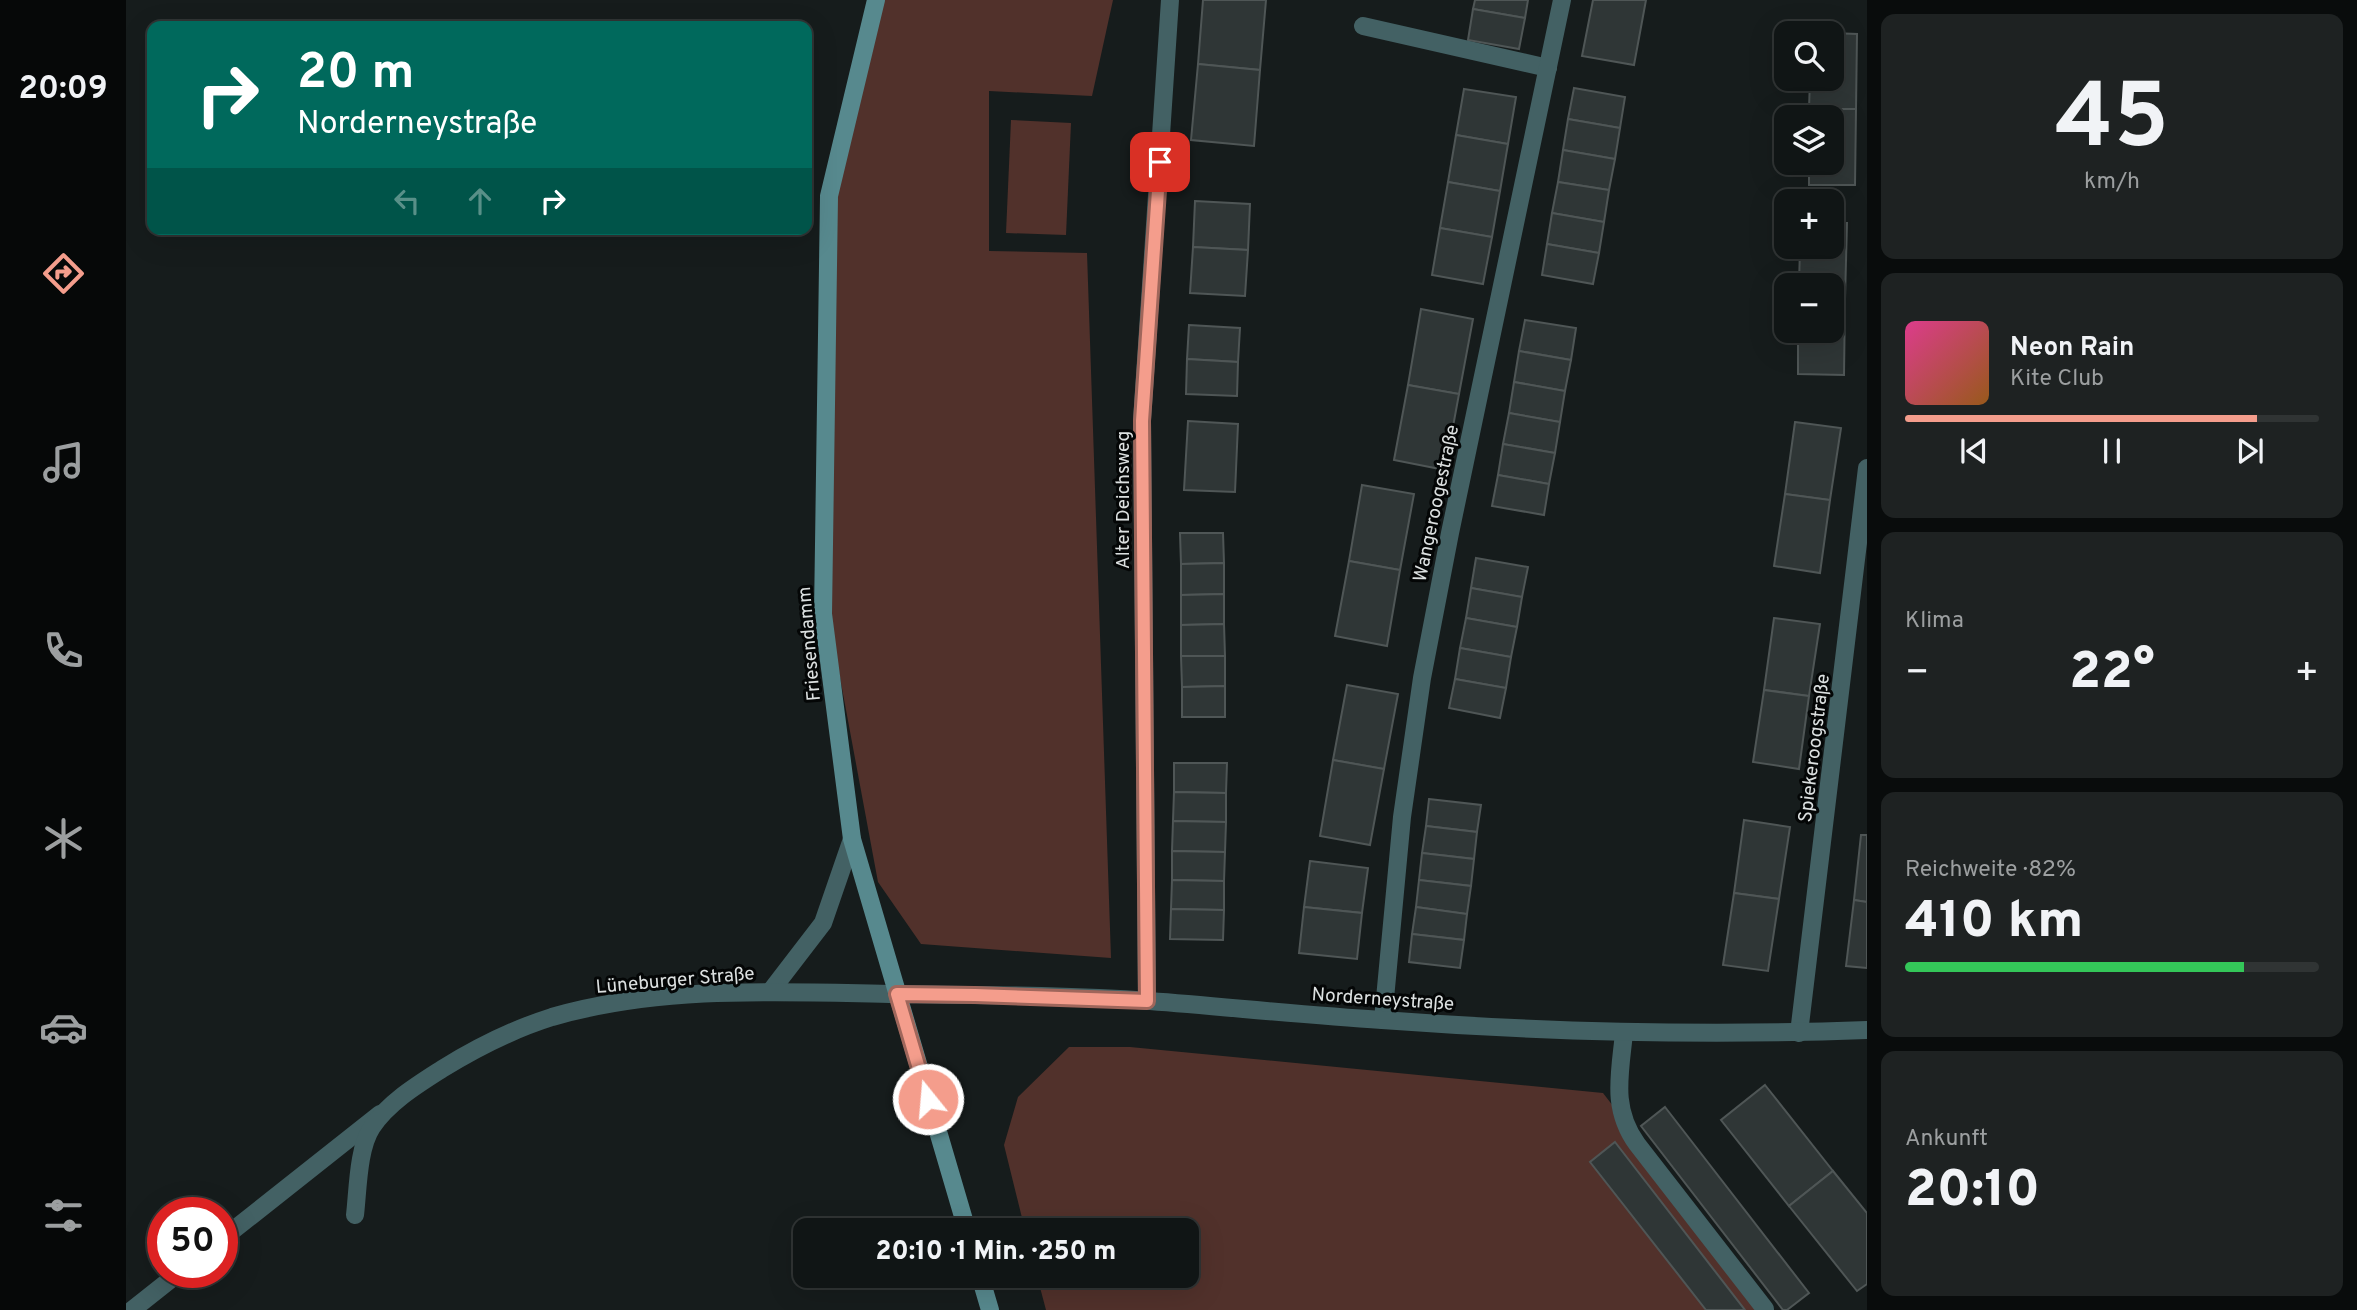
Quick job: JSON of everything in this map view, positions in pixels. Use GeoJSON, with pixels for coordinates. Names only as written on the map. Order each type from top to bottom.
{"type":"FeatureCollection","features":[{"type":"Feature","properties":{"kind":"main road","name":"Friesendamm"},"geometry":{"type":"LineString","coordinates":[[876,0],[828,196],[822,614],[852,839],[963,1218]]}},
{"type":"Feature","properties":{"kind":"main road"},"geometry":{"type":"LineString","coordinates":[[984,1288],[990,1310]]}},
{"type":"Feature","properties":{"kind":"street","name":"Alter Deichsweg"},"geometry":{"type":"LineString","coordinates":[[1147,1001],[1142,421],[1170,0]]}},
{"type":"Feature","properties":{"kind":"street","name":"Wangeroogestraße"},"geometry":{"type":"LineString","coordinates":[[1383,1020],[1402,817],[1422,678],[1562,0]]}},
{"type":"Feature","properties":{"kind":"street"},"geometry":{"type":"LineString","coordinates":[[1363,26],[1548,68]]}},
{"type":"Feature","properties":{"kind":"street","name":"Spiekeroogstraße"},"geometry":{"type":"LineString","coordinates":[[1799,1033],[1867,468]]}},
{"type":"Feature","properties":{"kind":"street","name":"Lüneburger Straße"},"geometry":{"type":"LineString","coordinates":[[770,992],[823,923],[852,839]]}},
{"type":"Feature","properties":{"kind":"street","name":"Lüneburger Straße"},"geometry":{"type":"LineString","coordinates":[[355,1215],[364,1144],[371,1128],[388,1108],[419,1083],[491,1042],[551,1018],[606,1004],[676,996],[770,992],[897,994]]}},
{"type":"Feature","properties":{"kind":"street","name":"Norderneystraße"},"geometry":{"type":"LineString","coordinates":[[897,994],[1147,1001],[1383,1020],[1624,1032],[1799,1033],[1867,1030]]}},
{"type":"Feature","properties":{"kind":"street"},"geometry":{"type":"LineString","coordinates":[[1624,1032],[1619,1101],[1626,1126],[1637,1144],[1765,1309]]}},
{"type":"Feature","properties":{"kind":"street"},"geometry":{"type":"LineString","coordinates":[[238,1226],[388,1108]]}},
{"type":"Feature","properties":{"kind":"street"},"geometry":{"type":"LineString","coordinates":[[132,1310],[160,1288]]}},
{"type":"Feature","properties":{"kind":"shaded area"},"geometry":{"type":"Polygon","coordinates":[[[882,0],[1113,0],[1092,96],[989,91],[989,251],[1087,253],[1111,958],[921,944],[878,882],[828,613],[834,200],[882,0]]]}},
{"type":"Feature","properties":{"kind":"shaded area"},"geometry":{"type":"Polygon","coordinates":[[[1011,120],[1071,123],[1066,235],[1006,233],[1011,120]]]}},
{"type":"Feature","properties":{"kind":"shaded area"},"geometry":{"type":"Polygon","coordinates":[[[1069,1047],[1130,1047],[1603,1093],[1771,1310],[1046,1310],[1040,1288],[1199,1288],[1199,1218],[1022,1218],[1004,1145],[1018,1097],[1069,1047]]]}},
{"type":"Feature","properties":{"kind":"building"},"geometry":{"type":"Polygon","coordinates":[[[1203,0],[1266,0],[1260,70],[1198,64],[1203,0]]]}},
{"type":"Feature","properties":{"kind":"building"},"geometry":{"type":"Polygon","coordinates":[[[1475,0],[1528,0],[1525,18],[1473,9],[1475,0]]]}},
{"type":"Feature","properties":{"kind":"building"},"geometry":{"type":"Polygon","coordinates":[[[1593,0],[1646,0],[1634,65],[1582,56],[1593,0]]]}},
{"type":"Feature","properties":{"kind":"building"},"geometry":{"type":"Polygon","coordinates":[[[1473,9],[1525,18],[1519,49],[1468,40],[1473,9]]]}},
{"type":"Feature","properties":{"kind":"building"},"geometry":{"type":"Polygon","coordinates":[[[1844,33],[1857,34],[1856,109],[1844,109],[1844,105],[1809,105],[1810,91],[1844,91],[1844,33]]]}},
{"type":"Feature","properties":{"kind":"building"},"geometry":{"type":"Polygon","coordinates":[[[1198,64],[1260,70],[1254,146],[1191,140],[1198,64]]]}},
{"type":"Feature","properties":{"kind":"building"},"geometry":{"type":"Polygon","coordinates":[[[1574,88],[1625,97],[1620,128],[1568,119],[1574,88]]]}},
{"type":"Feature","properties":{"kind":"building"},"geometry":{"type":"Polygon","coordinates":[[[1464,89],[1516,97],[1508,144],[1456,135],[1464,89]]]}},
{"type":"Feature","properties":{"kind":"building"},"geometry":{"type":"Polygon","coordinates":[[[1844,109],[1856,109],[1855,185],[1809,185],[1809,175],[1844,175],[1844,109]]]}},
{"type":"Feature","properties":{"kind":"building"},"geometry":{"type":"Polygon","coordinates":[[[1568,119],[1620,128],[1615,159],[1563,150],[1568,119]]]}},
{"type":"Feature","properties":{"kind":"building"},"geometry":{"type":"Polygon","coordinates":[[[1456,135],[1508,144],[1500,191],[1448,182],[1456,135]]]}},
{"type":"Feature","properties":{"kind":"building"},"geometry":{"type":"Polygon","coordinates":[[[1563,150],[1615,159],[1609,190],[1558,182],[1563,150]]]}},
{"type":"Feature","properties":{"kind":"building"},"geometry":{"type":"Polygon","coordinates":[[[1448,182],[1500,191],[1492,237],[1440,228],[1448,182]]]}},
{"type":"Feature","properties":{"kind":"building"},"geometry":{"type":"Polygon","coordinates":[[[1558,182],[1609,190],[1604,222],[1552,213],[1558,182]]]}},
{"type":"Feature","properties":{"kind":"building"},"geometry":{"type":"Polygon","coordinates":[[[1195,201],[1250,204],[1248,250],[1193,247],[1195,201]]]}},
{"type":"Feature","properties":{"kind":"building"},"geometry":{"type":"Polygon","coordinates":[[[1552,213],[1604,222],[1599,253],[1547,244],[1552,213]]]}},
{"type":"Feature","properties":{"kind":"building"},"geometry":{"type":"Polygon","coordinates":[[[1844,223],[1847,223],[1845,299],[1844,273],[1799,273],[1800,259],[1844,259],[1844,223]]]}},
{"type":"Feature","properties":{"kind":"building"},"geometry":{"type":"Polygon","coordinates":[[[1440,228],[1492,237],[1483,284],[1432,275],[1440,228]]]}},
{"type":"Feature","properties":{"kind":"building"},"geometry":{"type":"Polygon","coordinates":[[[1547,244],[1599,253],[1593,284],[1542,275],[1547,244]]]}},
{"type":"Feature","properties":{"kind":"building"},"geometry":{"type":"Polygon","coordinates":[[[1193,247],[1248,250],[1245,296],[1190,293],[1193,247]]]}},
{"type":"Feature","properties":{"kind":"building"},"geometry":{"type":"Polygon","coordinates":[[[1845,299],[1844,375],[1798,374],[1798,343],[1844,343],[1845,299]]]}},
{"type":"Feature","properties":{"kind":"building"},"geometry":{"type":"Polygon","coordinates":[[[1421,309],[1473,319],[1459,394],[1408,385],[1421,309]]]}},
{"type":"Feature","properties":{"kind":"building"},"geometry":{"type":"Polygon","coordinates":[[[1525,320],[1576,328],[1571,360],[1519,351],[1525,320]]]}},
{"type":"Feature","properties":{"kind":"building"},"geometry":{"type":"Polygon","coordinates":[[[1189,325],[1240,328],[1238,362],[1187,359],[1189,325]]]}},
{"type":"Feature","properties":{"kind":"building"},"geometry":{"type":"Polygon","coordinates":[[[1519,351],[1571,360],[1565,391],[1514,382],[1519,351]]]}},
{"type":"Feature","properties":{"kind":"building"},"geometry":{"type":"Polygon","coordinates":[[[1187,359],[1238,362],[1237,396],[1186,394],[1187,359]]]}},
{"type":"Feature","properties":{"kind":"building"},"geometry":{"type":"Polygon","coordinates":[[[1514,382],[1565,391],[1560,422],[1509,413],[1514,382]]]}},
{"type":"Feature","properties":{"kind":"building"},"geometry":{"type":"Polygon","coordinates":[[[1408,385],[1459,394],[1445,470],[1394,460],[1408,385]]]}},
{"type":"Feature","properties":{"kind":"building"},"geometry":{"type":"Polygon","coordinates":[[[1509,413],[1560,422],[1555,453],[1503,444],[1509,413]]]}},
{"type":"Feature","properties":{"kind":"building"},"geometry":{"type":"Polygon","coordinates":[[[1188,421],[1238,424],[1235,492],[1184,490],[1188,421]]]}},
{"type":"Feature","properties":{"kind":"building"},"geometry":{"type":"Polygon","coordinates":[[[1795,422],[1841,428],[1830,500],[1785,494],[1795,422]]]}},
{"type":"Feature","properties":{"kind":"building"},"geometry":{"type":"Polygon","coordinates":[[[1503,444],[1555,453],[1549,484],[1498,475],[1503,444]]]}},
{"type":"Feature","properties":{"kind":"building"},"geometry":{"type":"Polygon","coordinates":[[[1498,475],[1549,484],[1544,515],[1492,506],[1498,475]]]}},
{"type":"Feature","properties":{"kind":"building"},"geometry":{"type":"Polygon","coordinates":[[[1362,485],[1414,494],[1400,570],[1349,561],[1362,485]]]}},
{"type":"Feature","properties":{"kind":"building"},"geometry":{"type":"Polygon","coordinates":[[[1785,494],[1830,500],[1820,573],[1774,566],[1785,494]]]}},
{"type":"Feature","properties":{"kind":"building"},"geometry":{"type":"Polygon","coordinates":[[[1180,533],[1223,533],[1224,563],[1181,564],[1180,533]]]}},
{"type":"Feature","properties":{"kind":"building"},"geometry":{"type":"Polygon","coordinates":[[[1476,558],[1528,567],[1522,597],[1471,588],[1476,558]]]}},
{"type":"Feature","properties":{"kind":"building"},"geometry":{"type":"Polygon","coordinates":[[[1349,561],[1400,570],[1387,646],[1335,636],[1349,561]]]}},
{"type":"Feature","properties":{"kind":"building"},"geometry":{"type":"Polygon","coordinates":[[[1224,563],[1224,594],[1181,595],[1181,564],[1224,563]]]}},
{"type":"Feature","properties":{"kind":"building"},"geometry":{"type":"Polygon","coordinates":[[[1471,588],[1522,597],[1517,627],[1466,618],[1471,588]]]}},
{"type":"Feature","properties":{"kind":"building"},"geometry":{"type":"Polygon","coordinates":[[[1224,594],[1224,624],[1181,625],[1181,595],[1224,594]]]}},
{"type":"Feature","properties":{"kind":"building"},"geometry":{"type":"Polygon","coordinates":[[[1466,618],[1517,627],[1511,657],[1460,648],[1466,618]]]}},
{"type":"Feature","properties":{"kind":"building"},"geometry":{"type":"Polygon","coordinates":[[[1774,618],[1820,624],[1809,696],[1764,690],[1774,618]]]}},
{"type":"Feature","properties":{"kind":"building"},"geometry":{"type":"Polygon","coordinates":[[[1224,624],[1225,656],[1181,656],[1181,625],[1224,624]]]}},
{"type":"Feature","properties":{"kind":"building"},"geometry":{"type":"Polygon","coordinates":[[[1460,648],[1511,657],[1506,688],[1455,679],[1460,648]]]}},
{"type":"Feature","properties":{"kind":"building"},"geometry":{"type":"Polygon","coordinates":[[[1181,656],[1225,656],[1225,686],[1182,687],[1181,656]]]}},
{"type":"Feature","properties":{"kind":"building"},"geometry":{"type":"Polygon","coordinates":[[[1455,679],[1506,688],[1500,718],[1449,708],[1455,679]]]}},
{"type":"Feature","properties":{"kind":"building"},"geometry":{"type":"Polygon","coordinates":[[[1347,685],[1398,694],[1384,769],[1333,760],[1347,685]]]}},
{"type":"Feature","properties":{"kind":"building"},"geometry":{"type":"Polygon","coordinates":[[[1225,686],[1225,717],[1182,717],[1182,687],[1225,686]]]}},
{"type":"Feature","properties":{"kind":"building"},"geometry":{"type":"Polygon","coordinates":[[[1764,690],[1809,696],[1799,769],[1753,762],[1764,690]]]}},
{"type":"Feature","properties":{"kind":"building"},"geometry":{"type":"Polygon","coordinates":[[[1333,760],[1384,769],[1370,845],[1320,836],[1333,760]]]}},
{"type":"Feature","properties":{"kind":"building"},"geometry":{"type":"Polygon","coordinates":[[[1174,763],[1227,763],[1226,793],[1174,792],[1174,763]]]}},
{"type":"Feature","properties":{"kind":"building"},"geometry":{"type":"Polygon","coordinates":[[[1174,792],[1226,793],[1226,822],[1173,821],[1174,792]]]}},
{"type":"Feature","properties":{"kind":"building"},"geometry":{"type":"Polygon","coordinates":[[[1429,799],[1481,805],[1477,832],[1426,826],[1429,799]]]}},
{"type":"Feature","properties":{"kind":"building"},"geometry":{"type":"Polygon","coordinates":[[[1744,820],[1790,827],[1779,899],[1734,893],[1744,820]]]}},
{"type":"Feature","properties":{"kind":"building"},"geometry":{"type":"Polygon","coordinates":[[[1173,821],[1226,822],[1225,852],[1172,851],[1173,821]]]}},
{"type":"Feature","properties":{"kind":"building"},"geometry":{"type":"Polygon","coordinates":[[[1426,826],[1477,832],[1474,859],[1422,853],[1426,826]]]}},
{"type":"Feature","properties":{"kind":"building"},"geometry":{"type":"Polygon","coordinates":[[[1861,835],[1867,835],[1867,902],[1854,900],[1861,835]]]}},
{"type":"Feature","properties":{"kind":"building"},"geometry":{"type":"Polygon","coordinates":[[[1172,851],[1225,852],[1224,881],[1172,880],[1172,851]]]}},
{"type":"Feature","properties":{"kind":"building"},"geometry":{"type":"Polygon","coordinates":[[[1422,853],[1474,859],[1471,886],[1419,880],[1422,853]]]}},
{"type":"Feature","properties":{"kind":"building"},"geometry":{"type":"Polygon","coordinates":[[[1310,861],[1368,868],[1362,913],[1304,907],[1310,861]]]}},
{"type":"Feature","properties":{"kind":"building"},"geometry":{"type":"Polygon","coordinates":[[[1172,880],[1224,881],[1224,910],[1171,909],[1172,880]]]}},
{"type":"Feature","properties":{"kind":"building"},"geometry":{"type":"Polygon","coordinates":[[[1419,880],[1471,886],[1467,914],[1416,907],[1419,880]]]}},
{"type":"Feature","properties":{"kind":"building"},"geometry":{"type":"Polygon","coordinates":[[[1734,893],[1779,899],[1768,971],[1723,965],[1734,893]]]}},
{"type":"Feature","properties":{"kind":"building"},"geometry":{"type":"Polygon","coordinates":[[[1854,900],[1867,902],[1867,968],[1846,966],[1854,900]]]}},
{"type":"Feature","properties":{"kind":"building"},"geometry":{"type":"Polygon","coordinates":[[[1304,907],[1362,913],[1357,959],[1299,953],[1304,907]]]}},
{"type":"Feature","properties":{"kind":"building"},"geometry":{"type":"Polygon","coordinates":[[[1416,907],[1467,914],[1464,940],[1412,934],[1416,907]]]}},
{"type":"Feature","properties":{"kind":"building"},"geometry":{"type":"Polygon","coordinates":[[[1171,909],[1224,910],[1223,940],[1170,939],[1171,909]]]}},
{"type":"Feature","properties":{"kind":"building"},"geometry":{"type":"Polygon","coordinates":[[[1412,934],[1464,940],[1460,968],[1409,962],[1412,934]]]}},
{"type":"Feature","properties":{"kind":"building"},"geometry":{"type":"Polygon","coordinates":[[[1765,1085],[1833,1171],[1789,1206],[1721,1120],[1765,1085]]]}},
{"type":"Feature","properties":{"kind":"building"},"geometry":{"type":"Polygon","coordinates":[[[1665,1107],[1809,1293],[1787,1310],[1783,1310],[1641,1126],[1665,1107]]]}},
{"type":"Feature","properties":{"kind":"building"},"geometry":{"type":"Polygon","coordinates":[[[1615,1142],[1745,1310],[1706,1310],[1590,1162],[1615,1142]]]}},
{"type":"Feature","properties":{"kind":"building"},"geometry":{"type":"Polygon","coordinates":[[[1833,1171],[1867,1213],[1867,1284],[1857,1291],[1789,1206],[1833,1171]]]}},
{"type":"Feature","properties":{"kind":"route"},"geometry":{"type":"LineString","coordinates":[[928,1099],[897,994],[1147,1001],[1142,421],[1160,162]]}}]}
